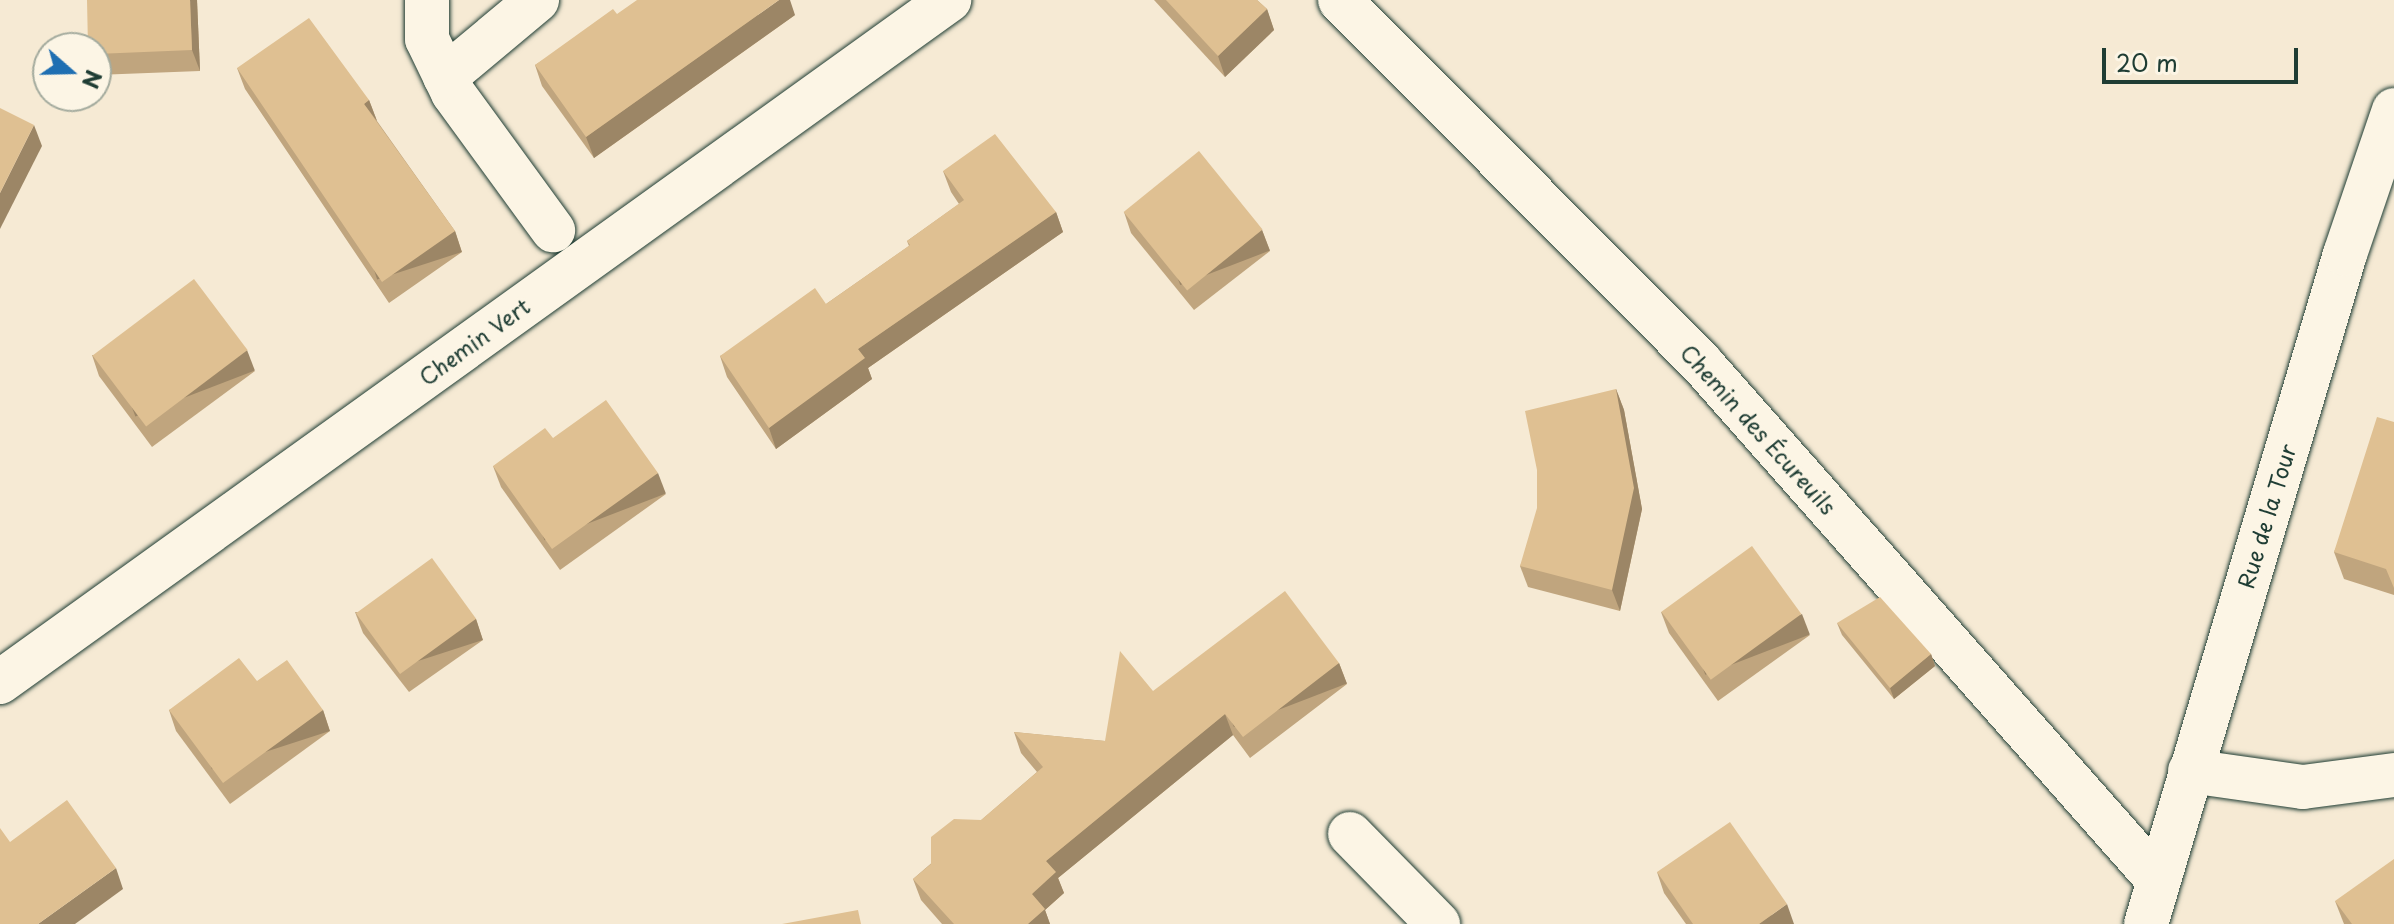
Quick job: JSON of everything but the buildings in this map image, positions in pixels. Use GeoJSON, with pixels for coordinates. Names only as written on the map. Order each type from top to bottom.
{"type":"FeatureCollection","features":[{"type":"Feature","properties":{"kind":"street"},"geometry":{"type":"LineString","coordinates":[[427,0],[427,39],[445,77],[553,230]]}},
{"type":"Feature","properties":{"kind":"street"},"geometry":{"type":"LineString","coordinates":[[445,77],[537,0]]}},
{"type":"Feature","properties":{"kind":"street","name":"Chemin Vert"},"geometry":{"type":"LineString","coordinates":[[0,682],[949,0]]}},
{"type":"Feature","properties":{"kind":"street","name":"Chemin des Écureuils"},"geometry":{"type":"LineString","coordinates":[[1340,0],[1701,363],[2157,879]]}},
{"type":"Feature","properties":{"kind":"street","name":"Rue de la Tour"},"geometry":{"type":"LineString","coordinates":[[2146,924],[2345,254],[2394,110]]}},
{"type":"Feature","properties":{"kind":"street"},"geometry":{"type":"LineString","coordinates":[[2190,771],[2303,787],[2394,775]]}},
{"type":"Feature","properties":{"kind":"street"},"geometry":{"type":"LineString","coordinates":[[1350,834],[1438,924]]}}]}
